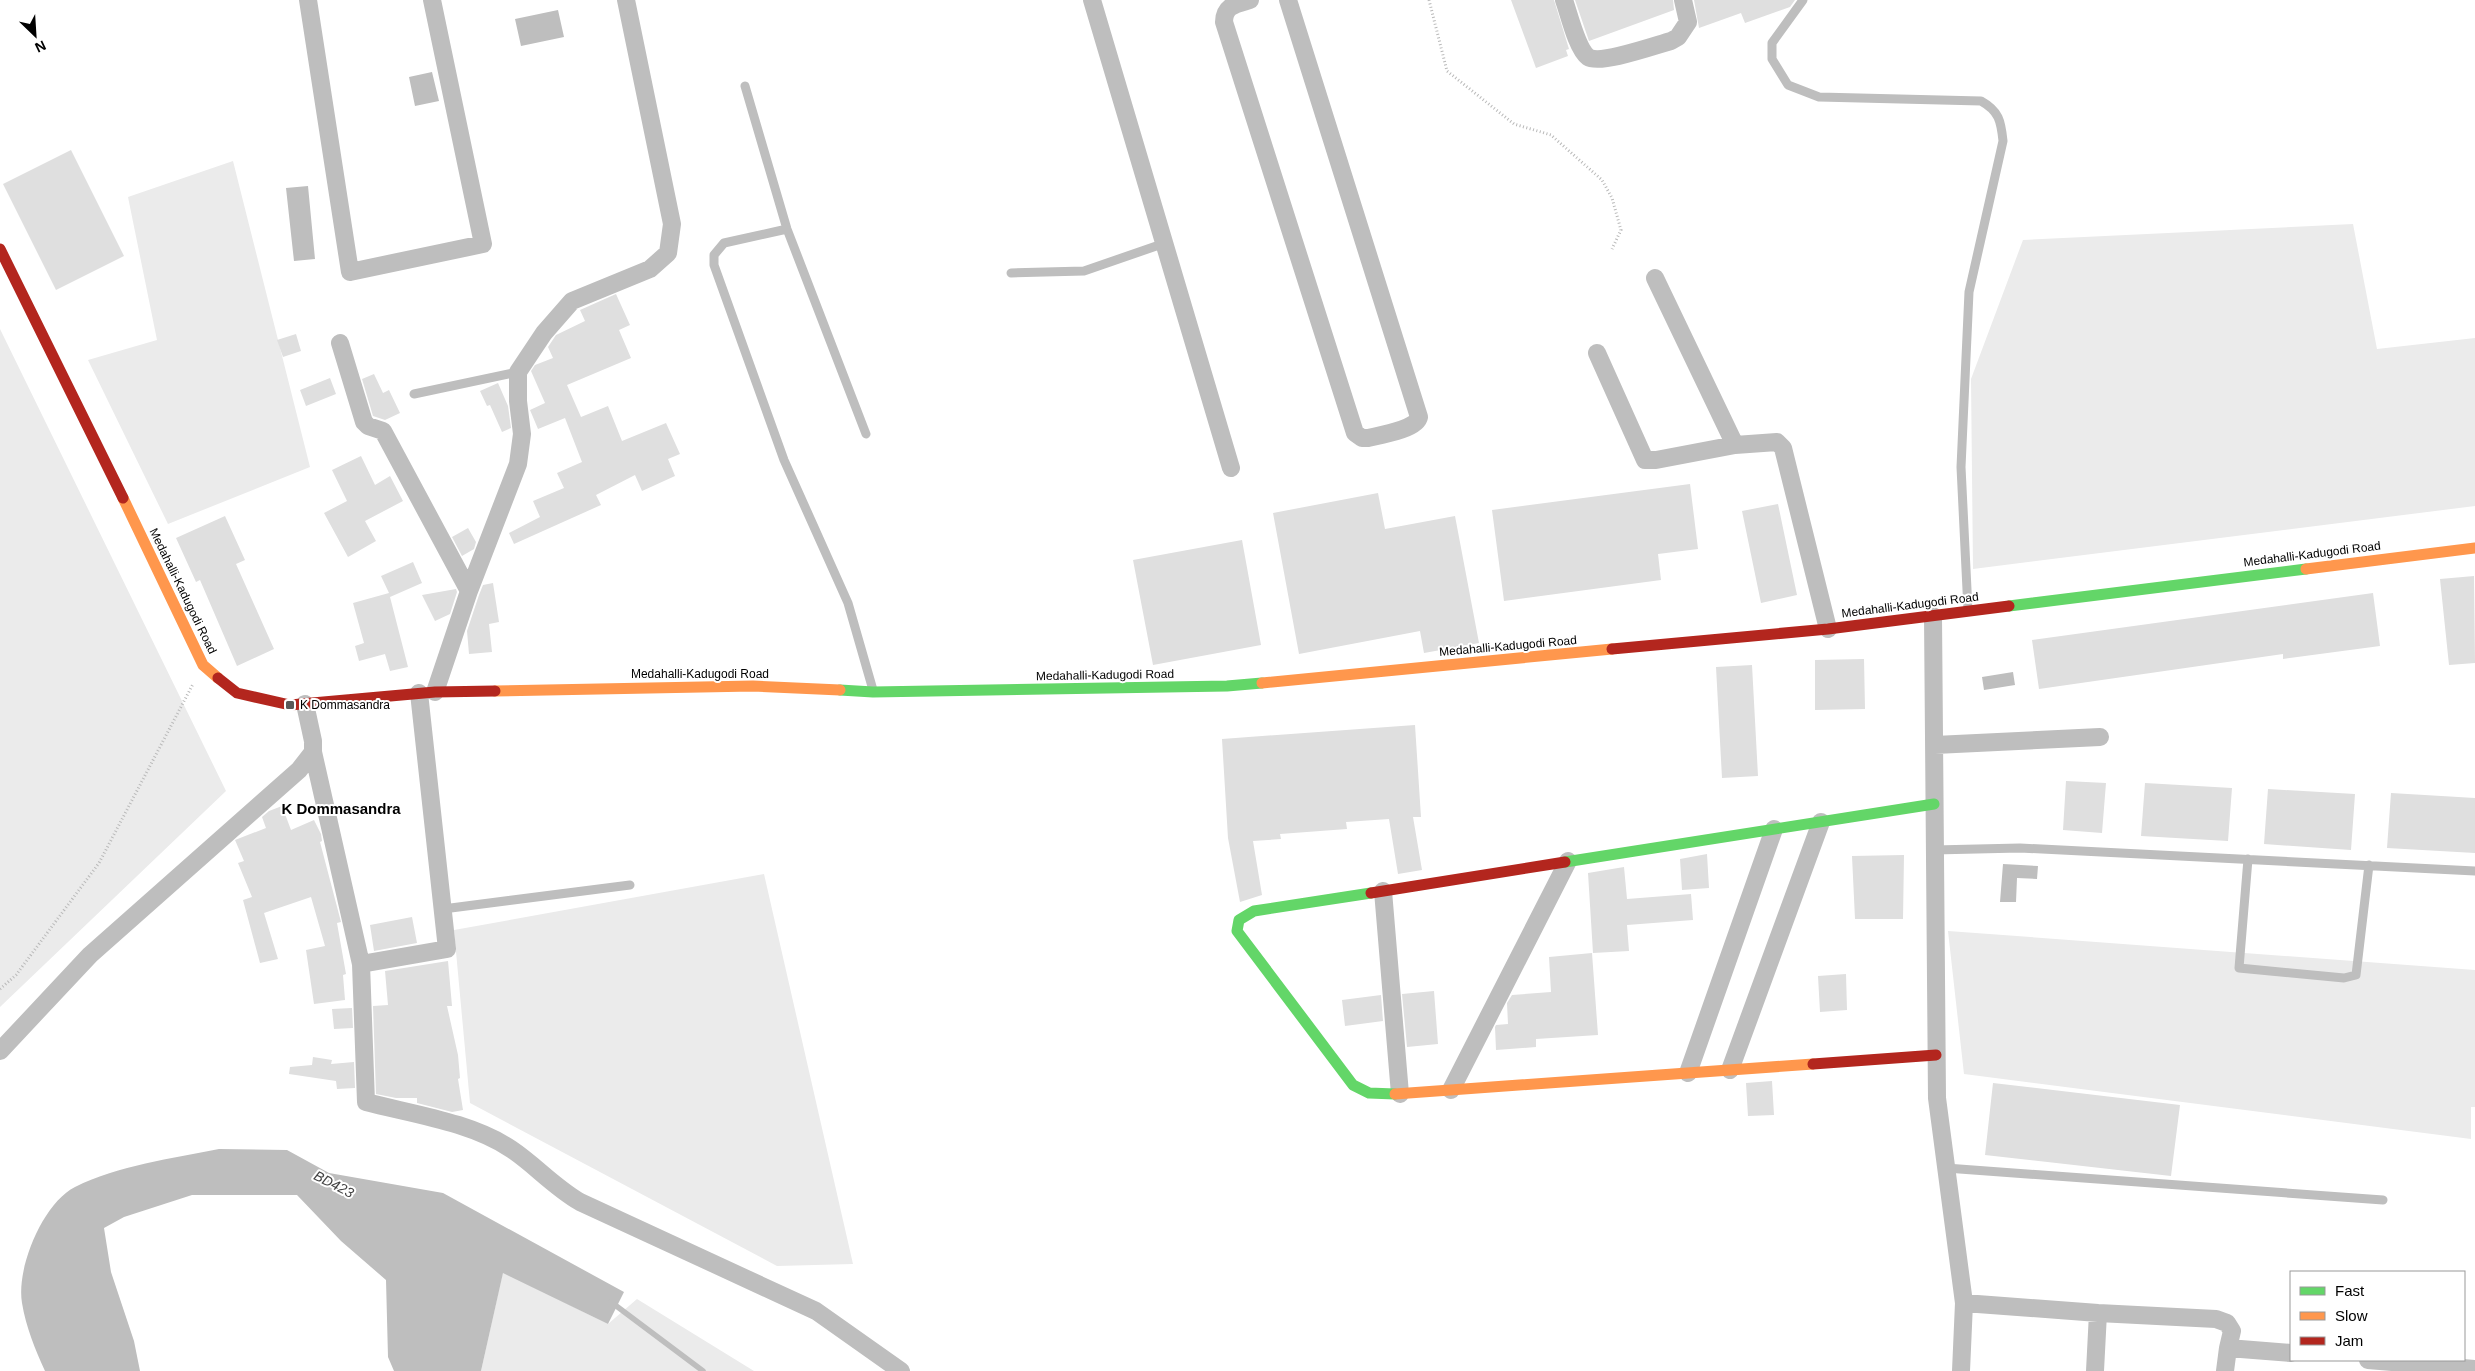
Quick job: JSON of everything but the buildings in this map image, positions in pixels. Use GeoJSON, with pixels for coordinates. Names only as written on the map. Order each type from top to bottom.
{"type":"FeatureCollection","features":[{"type":"Feature","properties":{"kind":"street"},"geometry":{"type":"LineString","coordinates":[[308,0],[350,272],[483,244],[432,0]]}},
{"type":"Feature","properties":{"kind":"street"},"geometry":{"type":"LineString","coordinates":[[361,964],[447,949],[427,692],[469,591],[518,464],[522,434],[518,401],[518,372],[544,333],[572,301],[650,269],[668,253],[672,224],[626,0]]}},
{"type":"Feature","properties":{"kind":"street"},"geometry":{"type":"LineString","coordinates":[[1092,0],[1231,468]]}},
{"type":"Feature","properties":{"kind":"street"},"geometry":{"type":"LineString","coordinates":[[1250,0],[1230,3],[1224,16],[1224,22],[1355,433],[1362,438],[1368,438],[1412,426],[1419,420],[1419,417],[1288,0]]}},
{"type":"Feature","properties":{"kind":"street"},"geometry":{"type":"LineString","coordinates":[[1564,0],[1581,49],[1588,56],[1601,60],[1671,41],[1678,37],[1688,22],[1682,0]]}},
{"type":"Feature","properties":{"kind":"street","name":"Medahalli-Kadugodi Road"},"geometry":{"type":"LineString","coordinates":[[0,249],[98,445],[203,666],[237,694],[290,706],[427,692],[753,686],[873,692],[1227,686],[1828,629],[2475,548]]}},
{"type":"Feature","properties":{"kind":"street"},"geometry":{"type":"LineString","coordinates":[[1655,278],[1736,446]]}},
{"type":"Feature","properties":{"kind":"street"},"geometry":{"type":"LineString","coordinates":[[340,343],[364,422],[368,426],[383,431],[469,591]]}},
{"type":"Feature","properties":{"kind":"street"},"geometry":{"type":"LineString","coordinates":[[1596,353],[1646,460],[1736,446],[1777,442],[1783,448],[1787,456],[1828,629]]}},
{"type":"Feature","properties":{"kind":"street"},"geometry":{"type":"LineString","coordinates":[[1933,616],[1936,1098],[1964,1303],[1961,1371]]}},
{"type":"Feature","properties":{"kind":"street"},"geometry":{"type":"LineString","coordinates":[[305,704],[313,741],[313,752],[361,964],[366,1102],[483,1133],[511,1149],[567,1195],[816,1311],[901,1371]]}},
{"type":"Feature","properties":{"kind":"street"},"geometry":{"type":"LineString","coordinates":[[1935,745],[2100,737]]}},
{"type":"Feature","properties":{"kind":"street"},"geometry":{"type":"LineString","coordinates":[[0,1051],[90,955],[299,770],[313,752]]}},
{"type":"Feature","properties":{"kind":"street"},"geometry":{"type":"LineString","coordinates":[[1934,804],[1254,911],[1239,920],[1237,931],[1353,1085],[1359,1091],[1366,1093],[1400,1094],[1936,1055]]}},
{"type":"Feature","properties":{"kind":"street"},"geometry":{"type":"LineString","coordinates":[[1730,1070],[1821,822]]}},
{"type":"Feature","properties":{"kind":"street"},"geometry":{"type":"LineString","coordinates":[[1688,1073],[1774,829]]}},
{"type":"Feature","properties":{"kind":"street"},"geometry":{"type":"LineString","coordinates":[[1451,1090],[1568,862]]}},
{"type":"Feature","properties":{"kind":"street"},"geometry":{"type":"LineString","coordinates":[[1383,891],[1400,1094]]}},
{"type":"Feature","properties":{"kind":"street"},"geometry":{"type":"LineString","coordinates":[[1964,1303],[2098,1314],[2216,1319],[2228,1323],[2232,1331],[2225,1371]]}},
{"type":"Feature","properties":{"kind":"street"},"geometry":{"type":"LineString","coordinates":[[2095,1371],[2098,1314]]}},
{"type":"Feature","properties":{"kind":"street"},"geometry":{"type":"LineString","coordinates":[[2228,1348],[2290,1353]]}},
{"type":"Feature","properties":{"kind":"street"},"geometry":{"type":"LineString","coordinates":[[2380,1361],[2475,1369]]}},
{"type":"Feature","properties":{"kind":"lane"},"geometry":{"type":"LineString","coordinates":[[1803,0],[1772,43],[1772,59],[1788,85],[1819,97],[1981,101],[1992,107],[2002,123],[2003,141],[1988,217],[1969,292],[1961,467],[1968,611]]}},
{"type":"Feature","properties":{"kind":"lane"},"geometry":{"type":"LineString","coordinates":[[745,86],[787,229],[866,434]]}},
{"type":"Feature","properties":{"kind":"lane"},"geometry":{"type":"LineString","coordinates":[[787,229],[724,243],[714,255],[714,265],[784,460],[848,603],[873,692]]}},
{"type":"Feature","properties":{"kind":"lane"},"geometry":{"type":"LineString","coordinates":[[1011,274],[1084,271],[1164,243]]}},
{"type":"Feature","properties":{"kind":"lane"},"geometry":{"type":"LineString","coordinates":[[414,394],[518,372]]}},
{"type":"Feature","properties":{"kind":"lane"},"geometry":{"type":"LineString","coordinates":[[1934,850],[2020,848],[2475,871]]}},
{"type":"Feature","properties":{"kind":"lane"},"geometry":{"type":"LineString","coordinates":[[2248,859],[2240,968],[2344,978],[2356,975],[2369,865]]}},
{"type":"Feature","properties":{"kind":"lane"},"geometry":{"type":"LineString","coordinates":[[443,909],[630,885]]}},
{"type":"Feature","properties":{"kind":"lane"},"geometry":{"type":"LineString","coordinates":[[1946,1168],[2382,1200]]}},
{"type":"Feature","properties":{"kind":"path"},"geometry":{"type":"LineString","coordinates":[[1430,0],[1447,71],[1514,124],[1551,135],[1602,180],[1612,198],[1621,230],[1612,250]]}},
{"type":"Feature","properties":{"kind":"path"},"geometry":{"type":"LineString","coordinates":[[0,989],[16,975],[99,863],[203,666]]}},
{"type":"Feature","properties":{"kind":"shaded area"},"geometry":{"type":"Polygon","coordinates":[[[233,161],[310,467],[168,524],[88,360],[157,340],[128,197],[233,161]]]}},
{"type":"Feature","properties":{"kind":"shaded area"},"geometry":{"type":"Polygon","coordinates":[[[2353,224],[2377,349],[2475,338],[2475,506],[1973,569],[1971,379],[2023,240],[2353,224]]]}},
{"type":"Feature","properties":{"kind":"shaded area"},"geometry":{"type":"Polygon","coordinates":[[[0,329],[226,791],[0,1007],[0,329]]]}},
{"type":"Feature","properties":{"kind":"shaded area"},"geometry":{"type":"Polygon","coordinates":[[[764,874],[853,1264],[777,1266],[470,1103],[454,930],[764,874]]]}},
{"type":"Feature","properties":{"kind":"shaded area"},"geometry":{"type":"Polygon","coordinates":[[[1948,931],[2475,970],[2475,1107],[2471,1107],[2471,1139],[1964,1074],[1948,931]]]}},
{"type":"Feature","properties":{"kind":"shaded area"},"geometry":{"type":"Polygon","coordinates":[[[503,1272],[608,1324],[637,1299],[754,1371],[481,1371],[503,1272]]]}},
{"type":"Feature","properties":{"kind":"water"},"geometry":{"type":"Polygon","coordinates":[[[558,10],[564,37],[521,46],[515,19],[558,10]]]}},
{"type":"Feature","properties":{"kind":"water"},"geometry":{"type":"Polygon","coordinates":[[[432,72],[439,101],[415,106],[409,77],[432,72]]]}},
{"type":"Feature","properties":{"kind":"water"},"geometry":{"type":"Polygon","coordinates":[[[308,186],[315,259],[294,261],[286,188],[308,186]]]}},
{"type":"Feature","properties":{"kind":"water"},"geometry":{"type":"Polygon","coordinates":[[[2013,672],[2015,685],[1984,690],[1982,677],[2013,672]]]}},
{"type":"Feature","properties":{"kind":"water"},"geometry":{"type":"Polygon","coordinates":[[[2003,864],[2038,866],[2037,879],[2017,878],[2016,902],[2000,902],[2003,864]]]}},
{"type":"Feature","properties":{"kind":"water"},"geometry":{"type":"Polygon","coordinates":[[[219,1149],[287,1150],[329,1173],[443,1193],[624,1292],[608,1324],[503,1273],[481,1371],[394,1371],[388,1357],[386,1280],[341,1241],[297,1195],[192,1195],[124,1217],[104,1228],[111,1272],[134,1341],[140,1371],[45,1371],[26,1321],[21,1289],[23,1272],[34,1238],[52,1207],[63,1195],[75,1187],[109,1173],[219,1149]]]}},
{"type":"Feature","properties":{"kind":"waterway","name":"BD423"},"geometry":{"type":"LineString","coordinates":[[611,1302],[703,1371]]}},
{"type":"Feature","properties":{"kind":"traffic: fast"},"geometry":{"type":"LineString","coordinates":[[2009,606],[2306,569]]}},
{"type":"Feature","properties":{"kind":"traffic: fast"},"geometry":{"type":"LineString","coordinates":[[840,690],[873,692],[1227,686],[1262,683]]}},
{"type":"Feature","properties":{"kind":"traffic: fast"},"geometry":{"type":"LineString","coordinates":[[1565,862],[1934,804]]}},
{"type":"Feature","properties":{"kind":"traffic: fast"},"geometry":{"type":"LineString","coordinates":[[1371,893],[1254,911],[1239,920],[1237,931],[1353,1085],[1369,1093],[1395,1094]]}},
{"type":"Feature","properties":{"kind":"traffic: slow"},"geometry":{"type":"LineString","coordinates":[[123,498],[203,665],[218,678]]}},
{"type":"Feature","properties":{"kind":"traffic: slow"},"geometry":{"type":"LineString","coordinates":[[2306,569],[2475,548]]}},
{"type":"Feature","properties":{"kind":"traffic: slow"},"geometry":{"type":"LineString","coordinates":[[1262,683],[1612,649]]}},
{"type":"Feature","properties":{"kind":"traffic: slow"},"geometry":{"type":"LineString","coordinates":[[495,691],[753,686],[840,690]]}},
{"type":"Feature","properties":{"kind":"traffic: slow"},"geometry":{"type":"LineString","coordinates":[[1395,1094],[1813,1064]]}},
{"type":"Feature","properties":{"kind":"traffic: jam"},"geometry":{"type":"LineString","coordinates":[[0,249],[123,498]]}},
{"type":"Feature","properties":{"kind":"traffic: jam"},"geometry":{"type":"LineString","coordinates":[[1612,649],[1828,629],[2009,606]]}},
{"type":"Feature","properties":{"kind":"traffic: jam"},"geometry":{"type":"LineString","coordinates":[[218,678],[237,693],[290,705],[435,692],[495,691]]}},
{"type":"Feature","properties":{"kind":"traffic: jam"},"geometry":{"type":"LineString","coordinates":[[1371,893],[1565,862]]}},
{"type":"Feature","properties":{"kind":"traffic: jam"},"geometry":{"type":"LineString","coordinates":[[1813,1064],[1936,1055]]}},
{"type":"Feature","properties":{"kind":"place","name":"K Dommasandra"},"geometry":{"type":"Point","coordinates":[290,705]}},
{"type":"Feature","properties":{"kind":"district","name":"K Dommasandra"},"geometry":{"type":"Point","coordinates":[341,808]}}]}
